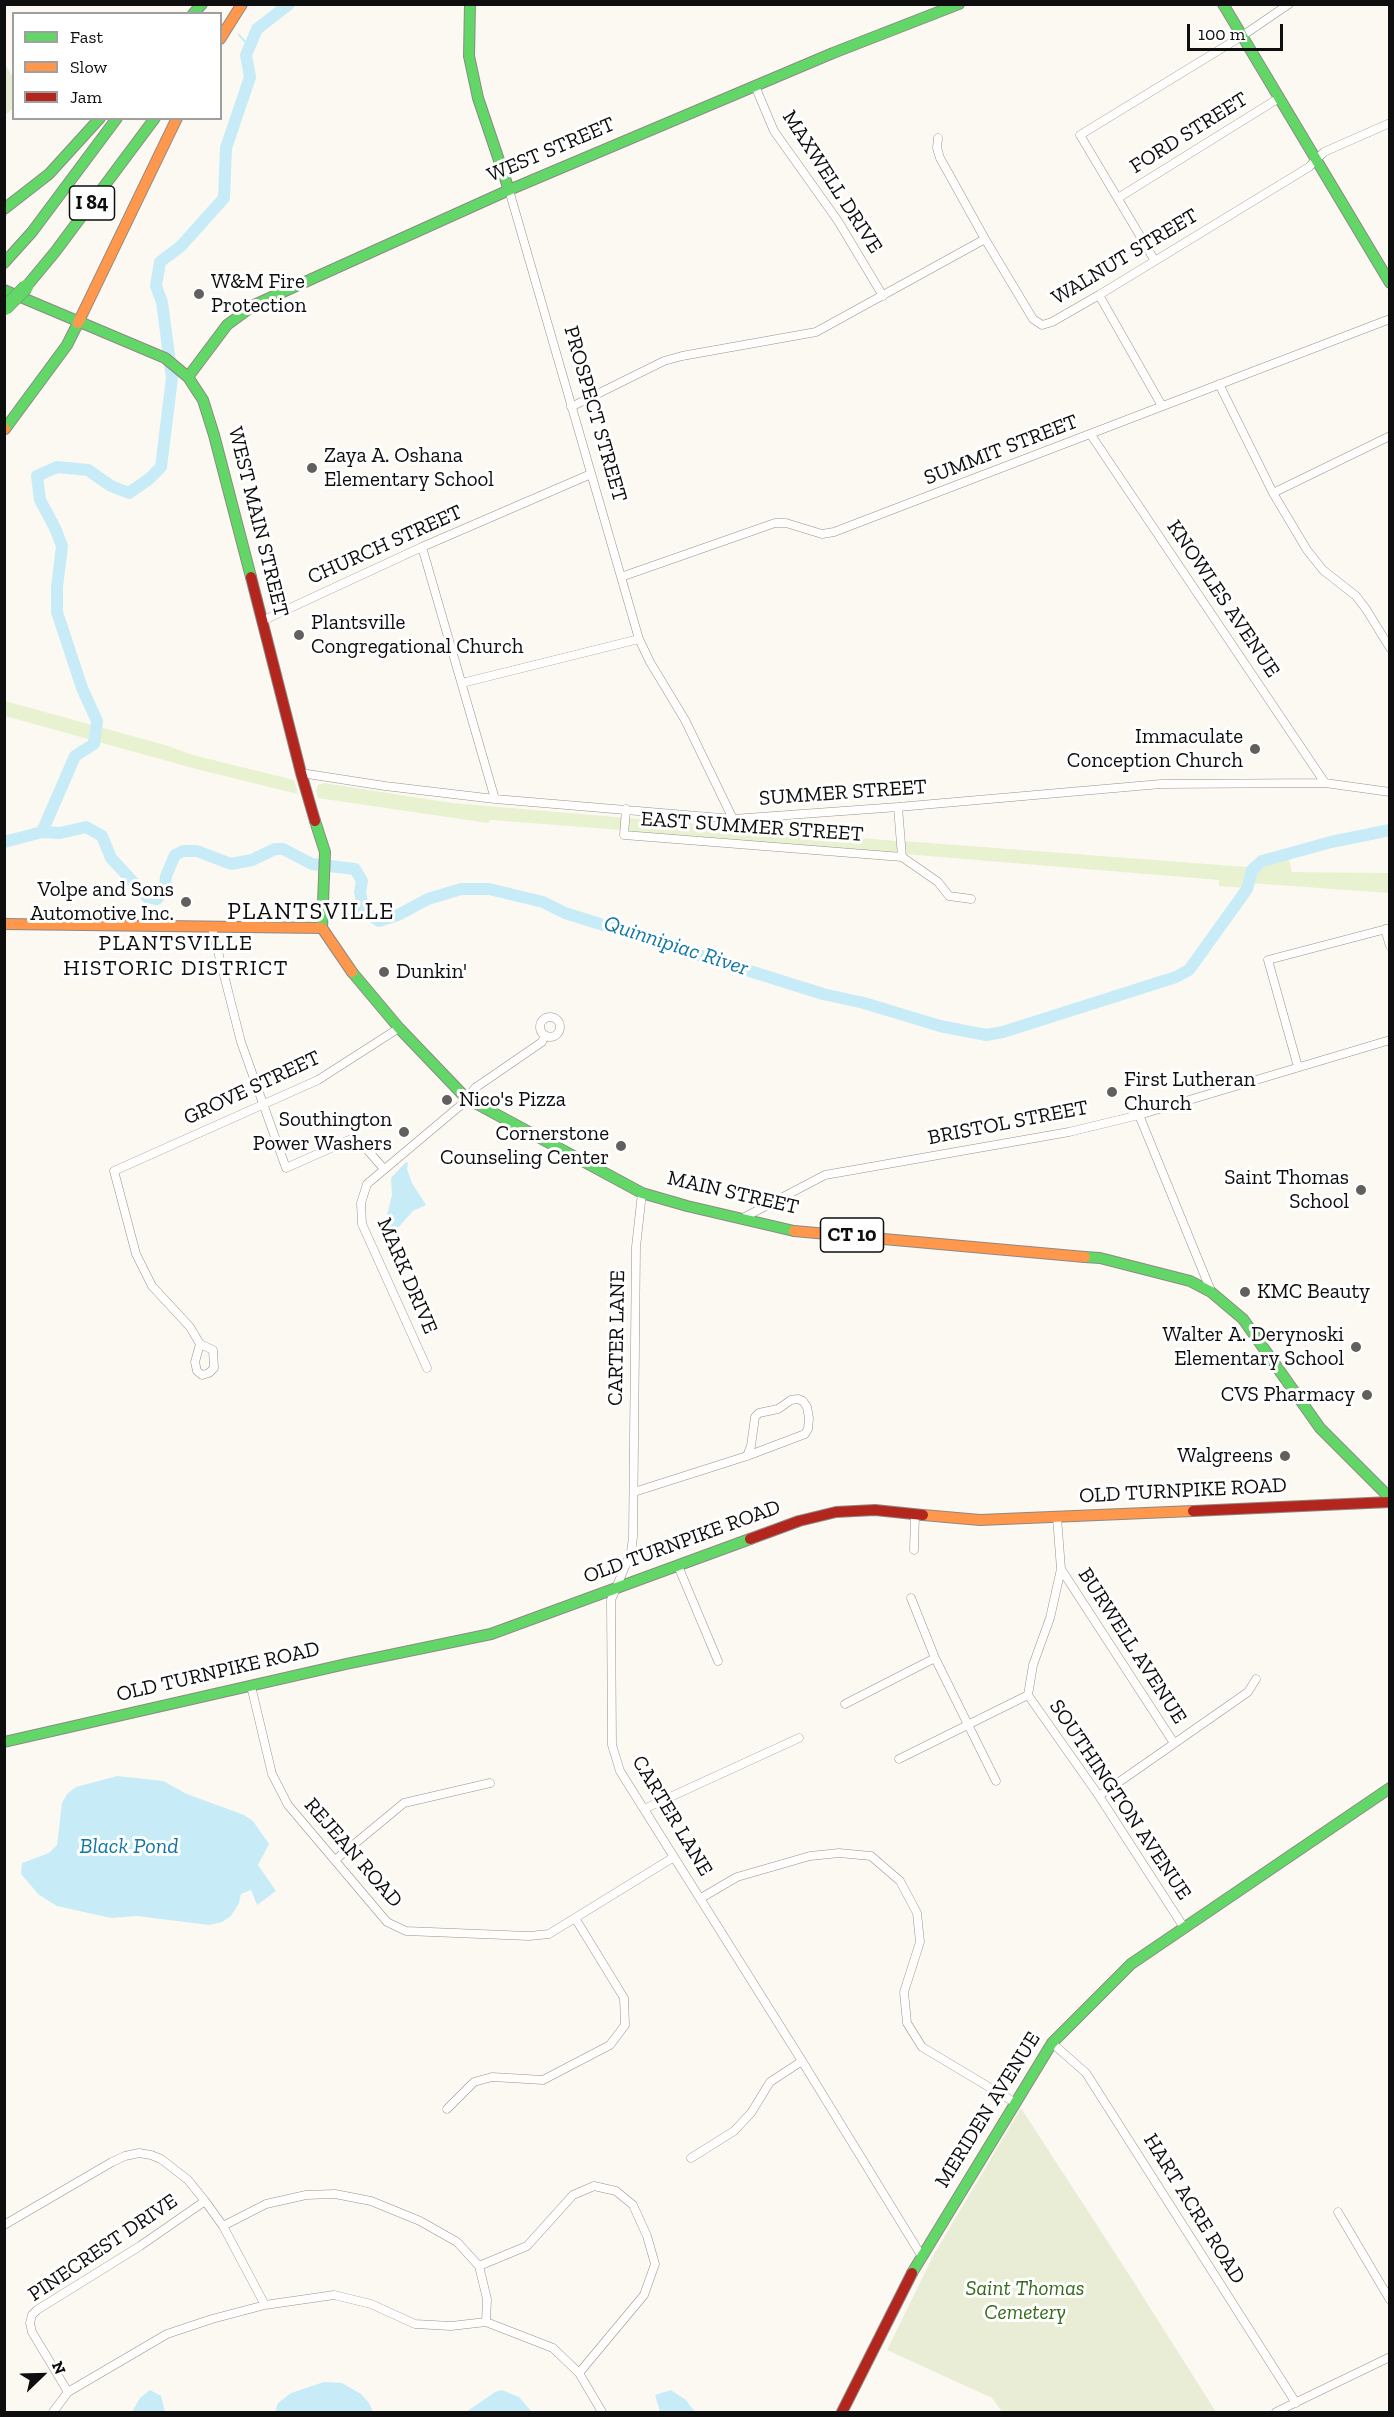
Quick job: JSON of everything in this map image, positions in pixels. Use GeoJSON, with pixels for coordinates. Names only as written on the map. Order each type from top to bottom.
{"type":"FeatureCollection","features":[{"type":"Feature","properties":{"kind":"main road"},"geometry":{"type":"LineString","coordinates":[[222,28],[241,4]]}},
{"type":"Feature","properties":{"kind":"main road"},"geometry":{"type":"LineString","coordinates":[[222,36],[241,4]]}},
{"type":"Feature","properties":{"kind":"main road","name":"PROSPECT STREET"},"geometry":{"type":"LineString","coordinates":[[470,4],[469,56],[478,98],[509,190]]}},
{"type":"Feature","properties":{"kind":"main road","name":"WEST STREET"},"geometry":{"type":"LineString","coordinates":[[188,377],[227,325],[244,310],[509,190],[936,8],[959,4]]}},
{"type":"Feature","properties":{"kind":"main road"},"geometry":{"type":"LineString","coordinates":[[1223,4],[1318,160],[1389,283]]}},
{"type":"Feature","properties":{"kind":"main road"},"geometry":{"type":"LineString","coordinates":[[4,209],[49,174],[98,120]]}},
{"type":"Feature","properties":{"kind":"main road","name":"I 84"},"geometry":{"type":"LineString","coordinates":[[4,263],[37,225],[116,120]]}},
{"type":"Feature","properties":{"kind":"main road","name":"I 84"},"geometry":{"type":"LineString","coordinates":[[5,309],[27,287],[55,252],[154,120]]}},
{"type":"Feature","properties":{"kind":"main road"},"geometry":{"type":"LineString","coordinates":[[5,430],[67,345],[176,120]]}},
{"type":"Feature","properties":{"kind":"main road","name":"WEST MAIN STREET"},"geometry":{"type":"LineString","coordinates":[[4,290],[78,323],[139,346],[171,362],[197,388],[208,414],[301,772],[321,835],[326,865],[322,928]]}},
{"type":"Feature","properties":{"kind":"main road"},"geometry":{"type":"LineString","coordinates":[[4,924],[322,928]]}},
{"type":"Feature","properties":{"kind":"main road","name":"MAIN STREET"},"geometry":{"type":"LineString","coordinates":[[322,928],[342,960],[399,1028],[466,1098],[642,1193],[788,1230],[1100,1258],[1190,1281],[1212,1292],[1243,1319],[1320,1428],[1389,1498]]}},
{"type":"Feature","properties":{"kind":"main road","name":"OLD TURNPIKE ROAD"},"geometry":{"type":"LineString","coordinates":[[4,1742],[491,1634],[799,1521],[836,1512],[875,1510],[980,1521],[1389,1502]]}},
{"type":"Feature","properties":{"kind":"main road","name":"MERIDEN AVENUE"},"geometry":{"type":"LineString","coordinates":[[842,2412],[921,2255],[1052,2043],[1131,1964],[1183,1926],[1389,1788]]}},
{"type":"Feature","properties":{"kind":"street"},"geometry":{"type":"LineString","coordinates":[[1155,261],[1080,135],[1242,36],[1289,4]]}},
{"type":"Feature","properties":{"kind":"street","name":"MAXWELL DRIVE"},"geometry":{"type":"LineString","coordinates":[[755,86],[774,131],[838,221],[883,296]]}},
{"type":"Feature","properties":{"kind":"street","name":"FORD STREET"},"geometry":{"type":"LineString","coordinates":[[1118,198],[1279,98]]}},
{"type":"Feature","properties":{"kind":"street","name":"WALNUT STREET"},"geometry":{"type":"LineString","coordinates":[[938,138],[937,148],[940,158],[985,239],[1033,319],[1042,324],[1052,322],[1155,261],[1318,160],[1324,152],[1389,123]]}},
{"type":"Feature","properties":{"kind":"street","name":"PROSPECT STREET"},"geometry":{"type":"LineString","coordinates":[[509,190],[639,639],[685,720],[734,819]]}},
{"type":"Feature","properties":{"kind":"street"},"geometry":{"type":"LineString","coordinates":[[571,407],[664,361],[816,332],[985,239]]}},
{"type":"Feature","properties":{"kind":"street"},"geometry":{"type":"LineString","coordinates":[[1099,295],[1162,406]]}},
{"type":"Feature","properties":{"kind":"street","name":"SUMMIT STREET"},"geometry":{"type":"LineString","coordinates":[[621,577],[775,523],[786,523],[822,534],[834,532],[1389,319]]}},
{"type":"Feature","properties":{"kind":"street"},"geometry":{"type":"LineString","coordinates":[[1219,384],[1273,493],[1307,550],[1323,570],[1356,596],[1389,648]]}},
{"type":"Feature","properties":{"kind":"street","name":"KNOWLES AVENUE"},"geometry":{"type":"LineString","coordinates":[[1091,435],[1324,783]]}},
{"type":"Feature","properties":{"kind":"street"},"geometry":{"type":"LineString","coordinates":[[1273,493],[1389,436]]}},
{"type":"Feature","properties":{"kind":"street","name":"CHURCH STREET"},"geometry":{"type":"LineString","coordinates":[[262,621],[422,547],[591,474]]}},
{"type":"Feature","properties":{"kind":"street"},"geometry":{"type":"LineString","coordinates":[[422,547],[495,799]]}},
{"type":"Feature","properties":{"kind":"street"},"geometry":{"type":"LineString","coordinates":[[462,683],[639,639]]}},
{"type":"Feature","properties":{"kind":"street","name":"SUMMER STREET"},"geometry":{"type":"LineString","coordinates":[[301,772],[385,786],[495,799],[734,819],[1161,784],[1324,783],[1389,792]]}},
{"type":"Feature","properties":{"kind":"street"},"geometry":{"type":"LineString","coordinates":[[898,807],[902,856],[938,882],[949,896],[971,899]]}},
{"type":"Feature","properties":{"kind":"street","name":"EAST SUMMER STREET"},"geometry":{"type":"LineString","coordinates":[[626,809],[624,835],[902,856]]}},
{"type":"Feature","properties":{"kind":"street"},"geometry":{"type":"LineString","coordinates":[[212,928],[241,1042],[286,1168],[349,1140],[364,1146],[384,1169]]}},
{"type":"Feature","properties":{"kind":"street"},"geometry":{"type":"LineString","coordinates":[[1298,1067],[1268,960],[1387,928],[1389,946]]}},
{"type":"Feature","properties":{"kind":"street","name":"GROVE STREET"},"geometry":{"type":"LineString","coordinates":[[200,1344],[190,1327],[152,1286],[136,1254],[114,1171],[318,1080],[399,1028]]}},
{"type":"Feature","properties":{"kind":"street","name":"MARK DRIVE"},"geometry":{"type":"LineString","coordinates":[[427,1368],[362,1224],[361,1203],[366,1184],[461,1105],[475,1088],[542,1042],[545,1035]]}},
{"type":"Feature","properties":{"kind":"street","name":"BRISTOL STREET"},"geometry":{"type":"LineString","coordinates":[[740,1219],[825,1175],[1069,1132],[1139,1114],[1389,1040]]}},
{"type":"Feature","properties":{"kind":"street"},"geometry":{"type":"LineString","coordinates":[[1139,1114],[1212,1292]]}},
{"type":"Feature","properties":{"kind":"street","name":"CARTER LANE"},"geometry":{"type":"LineString","coordinates":[[642,1193],[636,1247],[633,1537],[631,1552],[611,1600],[612,1745],[620,1771],[921,2255]]}},
{"type":"Feature","properties":{"kind":"street"},"geometry":{"type":"LineString","coordinates":[[634,1492],[747,1456],[805,1434],[809,1418],[803,1401],[791,1400],[778,1409],[759,1413],[755,1417],[751,1446],[747,1456]]}},
{"type":"Feature","properties":{"kind":"street"},"geometry":{"type":"LineString","coordinates":[[914,1550],[915,1514]]}},
{"type":"Feature","properties":{"kind":"street","name":"SOUTHINGTON AVENUE"},"geometry":{"type":"LineString","coordinates":[[1057,1517],[1060,1569],[1050,1618],[1033,1665],[1028,1695],[1099,1796],[1183,1926]]}},
{"type":"Feature","properties":{"kind":"street"},"geometry":{"type":"LineString","coordinates":[[678,1566],[718,1661]]}},
{"type":"Feature","properties":{"kind":"street","name":"BURWELL AVENUE"},"geometry":{"type":"LineString","coordinates":[[1060,1569],[1174,1743]]}},
{"type":"Feature","properties":{"kind":"street"},"geometry":{"type":"LineString","coordinates":[[911,1598],[934,1658],[996,1781]]}},
{"type":"Feature","properties":{"kind":"street"},"geometry":{"type":"LineString","coordinates":[[845,1704],[934,1658]]}},
{"type":"Feature","properties":{"kind":"street"},"geometry":{"type":"LineString","coordinates":[[1099,1796],[1248,1692],[1256,1678]]}},
{"type":"Feature","properties":{"kind":"street","name":"REJEAN ROAD"},"geometry":{"type":"LineString","coordinates":[[251,1686],[272,1774],[288,1805],[387,1922],[406,1931],[530,1936],[549,1934],[674,1857]]}},
{"type":"Feature","properties":{"kind":"street"},"geometry":{"type":"LineString","coordinates":[[899,1759],[1028,1695]]}},
{"type":"Feature","properties":{"kind":"street"},"geometry":{"type":"LineString","coordinates":[[644,1809],[800,1738]]}},
{"type":"Feature","properties":{"kind":"street"},"geometry":{"type":"LineString","coordinates":[[335,1860],[404,1803],[490,1783]]}},
{"type":"Feature","properties":{"kind":"street"},"geometry":{"type":"LineString","coordinates":[[701,1898],[737,1877],[810,1856],[839,1853],[871,1856],[900,1881],[917,1913],[921,1942],[904,1992],[907,2024],[922,2047],[1014,2102]]}},
{"type":"Feature","properties":{"kind":"street"},"geometry":{"type":"LineString","coordinates":[[447,2109],[474,2082],[492,2078],[543,2080],[610,2045],[625,2025],[624,1998],[575,1918]]}},
{"type":"Feature","properties":{"kind":"street","name":"HART ACRE ROAD"},"geometry":{"type":"LineString","coordinates":[[1052,2043],[1086,2073],[1296,2403]]}},
{"type":"Feature","properties":{"kind":"street"},"geometry":{"type":"LineString","coordinates":[[691,2158],[734,2131],[751,2113],[770,2082],[802,2061]]}},
{"type":"Feature","properties":{"kind":"street"},"geometry":{"type":"LineString","coordinates":[[4,2225],[112,2162],[139,2153],[161,2159],[188,2180],[223,2226],[265,2305]]}},
{"type":"Feature","properties":{"kind":"street"},"geometry":{"type":"LineString","coordinates":[[479,2266],[526,2246],[573,2195],[594,2186],[616,2191],[633,2205],[647,2236],[655,2264],[644,2295],[579,2373]]}},
{"type":"Feature","properties":{"kind":"street"},"geometry":{"type":"LineString","coordinates":[[223,2226],[251,2210],[276,2201],[306,2195],[335,2194],[371,2201],[420,2221],[457,2242],[479,2266],[487,2299],[486,2322]]}},
{"type":"Feature","properties":{"kind":"street","name":"PINECREST DRIVE"},"geometry":{"type":"LineString","coordinates":[[68,2392],[32,2332],[30,2323],[32,2315],[205,2202]]}},
{"type":"Feature","properties":{"kind":"street"},"geometry":{"type":"LineString","coordinates":[[1338,2212],[1389,2300]]}},
{"type":"Feature","properties":{"kind":"street"},"geometry":{"type":"LineString","coordinates":[[53,2412],[68,2392],[167,2334],[265,2305],[334,2295],[371,2304],[415,2324],[451,2326],[486,2322],[554,2349],[579,2373],[602,2412]]}},
{"type":"Feature","properties":{"kind":"street"},"geometry":{"type":"LineString","coordinates":[[1276,2412],[1389,2357]]}},
{"type":"Feature","properties":{"kind":"green space"},"geometry":{"type":"Polygon","coordinates":[[[5,64],[12,76],[12,110],[5,115],[5,64]]]}},
{"type":"Feature","properties":{"kind":"green space"},"geometry":{"type":"Polygon","coordinates":[[[5,701],[165,745],[193,755],[294,780],[298,794],[196,769],[5,716],[5,701]]]}},
{"type":"Feature","properties":{"kind":"green space"},"geometry":{"type":"Polygon","coordinates":[[[324,783],[452,803],[897,841],[898,854],[622,833],[622,830],[490,820],[488,823],[318,798],[316,790],[318,785],[324,783]]]}},
{"type":"Feature","properties":{"kind":"green space"},"geometry":{"type":"Polygon","coordinates":[[[903,841],[1260,868],[1261,862],[1276,858],[1277,863],[1289,859],[1292,872],[1389,873],[1389,893],[1250,883],[1246,888],[1219,886],[1219,880],[904,854],[903,841]]]}},
{"type":"Feature","properties":{"kind":"green space","name":"Saint Thomas Cemetery"},"geometry":{"type":"Polygon","coordinates":[[[1021,2108],[1216,2412],[1002,2412],[992,2398],[887,2350],[934,2254],[1021,2108]]]}},
{"type":"Feature","properties":{"kind":"water"},"geometry":{"type":"Polygon","coordinates":[[[406,1162],[412,1183],[426,1205],[413,1211],[397,1229],[388,1229],[385,1223],[392,1195],[391,1178],[406,1162]]]}},
{"type":"Feature","properties":{"kind":"water","name":"Black Pond"},"geometry":{"type":"Polygon","coordinates":[[[117,1776],[163,1781],[187,1794],[244,1815],[253,1821],[269,1844],[258,1865],[276,1891],[257,1905],[251,1890],[241,1894],[239,1903],[231,1916],[222,1922],[209,1925],[137,1916],[111,1918],[57,1906],[39,1895],[21,1874],[22,1863],[49,1853],[57,1845],[62,1803],[67,1794],[76,1787],[117,1776]]]}},
{"type":"Feature","properties":{"kind":"water"},"geometry":{"type":"Polygon","coordinates":[[[324,2382],[342,2383],[361,2394],[373,2412],[275,2412],[278,2403],[291,2393],[324,2382]]]}},
{"type":"Feature","properties":{"kind":"water"},"geometry":{"type":"Polygon","coordinates":[[[150,2390],[161,2396],[165,2412],[132,2412],[140,2398],[150,2390]]]}},
{"type":"Feature","properties":{"kind":"water"},"geometry":{"type":"Polygon","coordinates":[[[502,2390],[519,2397],[532,2412],[466,2412],[495,2392],[502,2390]]]}},
{"type":"Feature","properties":{"kind":"water"},"geometry":{"type":"Polygon","coordinates":[[[671,2390],[686,2400],[695,2412],[660,2412],[655,2395],[671,2390]]]}},
{"type":"Feature","properties":{"kind":"waterway"},"geometry":{"type":"LineString","coordinates":[[42,832],[75,756],[94,744],[97,721],[82,688],[57,612],[57,587],[62,546],[40,500],[37,476],[57,467],[88,470],[111,486],[129,493],[161,467],[172,378],[162,302],[156,286],[160,262],[181,246],[224,198],[226,148],[250,77],[246,55],[257,29],[289,4]]}},
{"type":"Feature","properties":{"kind":"waterway"},"geometry":{"type":"LineString","coordinates":[[239,35],[250,47]]}},
{"type":"Feature","properties":{"kind":"waterway","name":"Quinnipiac River"},"geometry":{"type":"LineString","coordinates":[[4,842],[42,832],[60,833],[86,827],[102,836],[111,858],[147,897],[157,899],[165,889],[166,876],[175,855],[183,851],[197,851],[231,864],[252,860],[275,849],[283,849],[312,864],[355,869],[362,881],[360,892],[364,911],[379,921],[398,915],[428,899],[461,889],[489,889],[543,902],[565,913],[823,994],[864,1003],[940,1026],[986,1035],[1003,1032],[1176,977],[1189,970],[1247,889],[1252,870],[1262,861],[1331,842],[1390,830]]}},
{"type":"Feature","properties":{"kind":"traffic: fast"},"geometry":{"type":"LineString","coordinates":[[195,12],[202,4]]}},
{"type":"Feature","properties":{"kind":"traffic: fast"},"geometry":{"type":"LineString","coordinates":[[470,4],[469,56],[478,98],[509,190]]}},
{"type":"Feature","properties":{"kind":"traffic: fast"},"geometry":{"type":"LineString","coordinates":[[188,377],[227,325],[254,305],[509,190],[833,53],[959,4]]}},
{"type":"Feature","properties":{"kind":"traffic: fast"},"geometry":{"type":"LineString","coordinates":[[1223,4],[1390,283]]}},
{"type":"Feature","properties":{"kind":"traffic: fast"},"geometry":{"type":"LineString","coordinates":[[4,209],[49,174],[98,120]]}},
{"type":"Feature","properties":{"kind":"traffic: fast"},"geometry":{"type":"LineString","coordinates":[[4,263],[32,232],[116,120]]}},
{"type":"Feature","properties":{"kind":"traffic: fast"},"geometry":{"type":"LineString","coordinates":[[26,287],[55,252],[154,120]]}},
{"type":"Feature","properties":{"kind":"traffic: fast"},"geometry":{"type":"LineString","coordinates":[[5,308],[26,287]]}},
{"type":"Feature","properties":{"kind":"traffic: fast"},"geometry":{"type":"LineString","coordinates":[[4,290],[165,358],[188,377],[203,400],[251,577]]}},
{"type":"Feature","properties":{"kind":"traffic: fast"},"geometry":{"type":"LineString","coordinates":[[5,429],[67,345],[78,323]]}},
{"type":"Feature","properties":{"kind":"traffic: fast"},"geometry":{"type":"LineString","coordinates":[[315,821],[325,852],[322,928]]}},
{"type":"Feature","properties":{"kind":"traffic: fast"},"geometry":{"type":"LineString","coordinates":[[352,972],[399,1028],[466,1098],[642,1193],[794,1231]]}},
{"type":"Feature","properties":{"kind":"traffic: fast"},"geometry":{"type":"LineString","coordinates":[[1085,1257],[1100,1258],[1190,1281],[1211,1292],[1243,1319],[1320,1428],[1390,1498]]}},
{"type":"Feature","properties":{"kind":"traffic: fast"},"geometry":{"type":"LineString","coordinates":[[4,1742],[346,1664],[491,1634],[750,1539]]}},
{"type":"Feature","properties":{"kind":"traffic: fast"},"geometry":{"type":"LineString","coordinates":[[912,2273],[1052,2043],[1131,1964],[1390,1788]]}},
{"type":"Feature","properties":{"kind":"traffic: slow"},"geometry":{"type":"LineString","coordinates":[[222,36],[242,4]]}},
{"type":"Feature","properties":{"kind":"traffic: slow"},"geometry":{"type":"LineString","coordinates":[[78,323],[176,120]]}},
{"type":"Feature","properties":{"kind":"traffic: slow"},"geometry":{"type":"LineString","coordinates":[[4,924],[322,928],[352,972]]}},
{"type":"Feature","properties":{"kind":"traffic: slow"},"geometry":{"type":"LineString","coordinates":[[794,1231],[1085,1257]]}},
{"type":"Feature","properties":{"kind":"traffic: slow"},"geometry":{"type":"LineString","coordinates":[[923,1515],[980,1520],[1193,1511]]}},
{"type":"Feature","properties":{"kind":"traffic: jam"},"geometry":{"type":"LineString","coordinates":[[251,577],[315,821]]}},
{"type":"Feature","properties":{"kind":"traffic: jam"},"geometry":{"type":"LineString","coordinates":[[1193,1511],[1390,1502]]}},
{"type":"Feature","properties":{"kind":"traffic: jam"},"geometry":{"type":"LineString","coordinates":[[750,1539],[799,1521],[836,1512],[875,1510],[923,1515]]}},
{"type":"Feature","properties":{"kind":"traffic: jam"},"geometry":{"type":"LineString","coordinates":[[842,2412],[912,2273]]}},
{"type":"Feature","properties":{"kind":"place","name":"W&M Fire Protection"},"geometry":{"type":"Point","coordinates":[199,294]}},
{"type":"Feature","properties":{"kind":"place","name":"Zaya A. Oshana Elementary School"},"geometry":{"type":"Point","coordinates":[312,468]}},
{"type":"Feature","properties":{"kind":"place","name":"Plantsville Congregational Church"},"geometry":{"type":"Point","coordinates":[299,635]}},
{"type":"Feature","properties":{"kind":"place","name":"Immaculate Conception Church"},"geometry":{"type":"Point","coordinates":[1255,749]}},
{"type":"Feature","properties":{"kind":"place","name":"Volpe and Sons Automotive Inc."},"geometry":{"type":"Point","coordinates":[186,902]}},
{"type":"Feature","properties":{"kind":"place","name":"Dunkin'"},"geometry":{"type":"Point","coordinates":[384,972]}},
{"type":"Feature","properties":{"kind":"place","name":"First Lutheran Church"},"geometry":{"type":"Point","coordinates":[1112,1092]}},
{"type":"Feature","properties":{"kind":"place","name":"Nico's Pizza"},"geometry":{"type":"Point","coordinates":[447,1100]}},
{"type":"Feature","properties":{"kind":"place","name":"Southington Power Washers"},"geometry":{"type":"Point","coordinates":[404,1132]}},
{"type":"Feature","properties":{"kind":"place","name":"Cornerstone Counseling Center"},"geometry":{"type":"Point","coordinates":[621,1146]}},
{"type":"Feature","properties":{"kind":"place","name":"Saint Thomas School"},"geometry":{"type":"Point","coordinates":[1361,1190]}},
{"type":"Feature","properties":{"kind":"place","name":"KMC Beauty"},"geometry":{"type":"Point","coordinates":[1245,1292]}},
{"type":"Feature","properties":{"kind":"place","name":"Walter A. Derynoski Elementary School"},"geometry":{"type":"Point","coordinates":[1356,1347]}},
{"type":"Feature","properties":{"kind":"place","name":"CVS Pharmacy"},"geometry":{"type":"Point","coordinates":[1367,1395]}},
{"type":"Feature","properties":{"kind":"place","name":"Walgreens"},"geometry":{"type":"Point","coordinates":[1285,1456]}},
{"type":"Feature","properties":{"kind":"district","name":"PLANTSVILLE"},"geometry":{"type":"Point","coordinates":[311,912]}},
{"type":"Feature","properties":{"kind":"district","name":"PLANTSVILLE HISTORIC DISTRICT"},"geometry":{"type":"Point","coordinates":[176,956]}}]}
